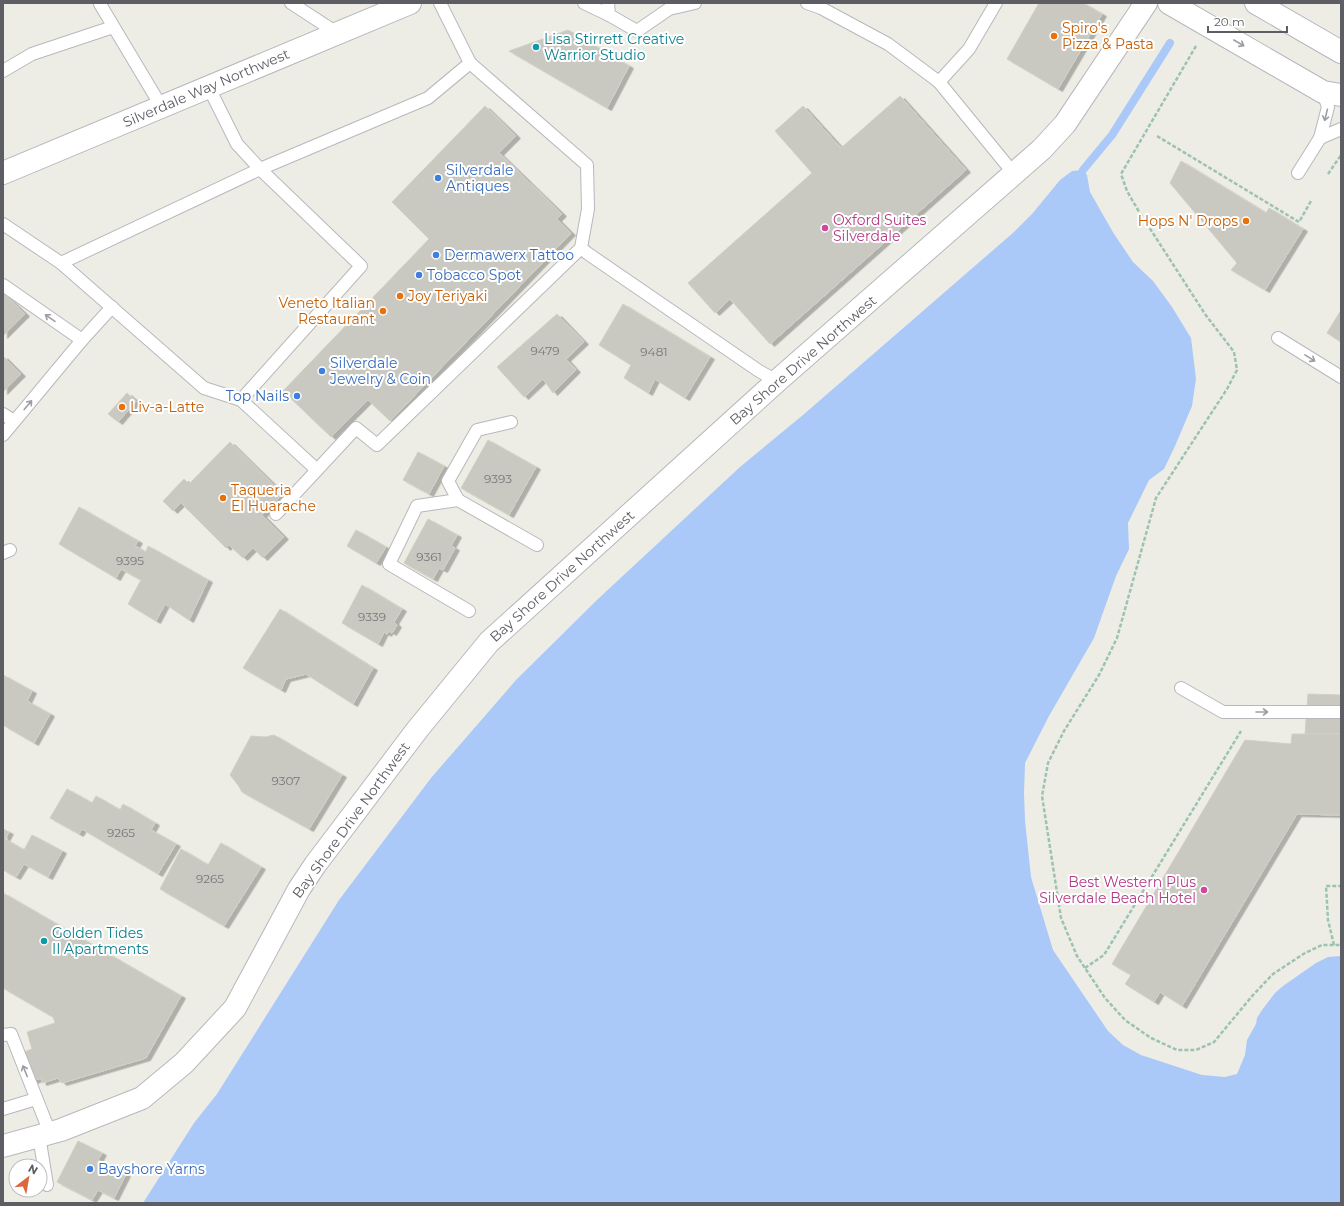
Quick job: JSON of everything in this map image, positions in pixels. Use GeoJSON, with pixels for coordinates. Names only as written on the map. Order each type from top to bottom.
{"type":"FeatureCollection","features":[{"type":"Feature","properties":{"kind":"street","name":"Silverdale Way Northwest"},"geometry":{"type":"LineString","coordinates":[[3,173],[410,3]]}},
{"type":"Feature","properties":{"kind":"street","name":"Bay Shore Drive Northwest"},"geometry":{"type":"LineString","coordinates":[[3,1146],[61,1130],[142,1098],[184,1063],[235,1008],[299,889],[315,865],[417,730],[489,642],[777,382],[1042,150],[1065,124],[1146,3]]}},
{"type":"Feature","properties":{"kind":"street"},"geometry":{"type":"LineString","coordinates":[[1169,3],[1332,94]]}},
{"type":"Feature","properties":{"kind":"street"},"geometry":{"type":"LineString","coordinates":[[1256,3],[1341,52]]}},
{"type":"Feature","properties":{"kind":"lane"},"geometry":{"type":"LineString","coordinates":[[101,3],[100,4],[113,27],[161,106]]}},
{"type":"Feature","properties":{"kind":"lane"},"geometry":{"type":"LineString","coordinates":[[291,3],[337,33]]}},
{"type":"Feature","properties":{"kind":"lane"},"geometry":{"type":"LineString","coordinates":[[276,514],[356,428],[377,445],[581,248],[588,209],[587,165],[470,63],[440,3]]}},
{"type":"Feature","properties":{"kind":"lane"},"geometry":{"type":"LineString","coordinates":[[584,3],[609,9],[637,31],[669,9],[695,3]]}},
{"type":"Feature","properties":{"kind":"lane"},"geometry":{"type":"LineString","coordinates":[[807,3],[821,8],[888,44],[939,82],[1015,175]]}},
{"type":"Feature","properties":{"kind":"lane"},"geometry":{"type":"LineString","coordinates":[[939,82],[969,49],[996,3]]}},
{"type":"Feature","properties":{"kind":"lane"},"geometry":{"type":"LineString","coordinates":[[3,72],[32,54],[113,27]]}},
{"type":"Feature","properties":{"kind":"lane"},"geometry":{"type":"LineString","coordinates":[[61,263],[260,168],[428,98],[470,63]]}},
{"type":"Feature","properties":{"kind":"lane"},"geometry":{"type":"LineString","coordinates":[[209,88],[237,144],[361,266],[241,400]]}},
{"type":"Feature","properties":{"kind":"lane"},"geometry":{"type":"LineString","coordinates":[[1298,173],[1320,138],[1332,94]]}},
{"type":"Feature","properties":{"kind":"lane"},"geometry":{"type":"LineString","coordinates":[[1320,138],[1341,129]]}},
{"type":"Feature","properties":{"kind":"lane"},"geometry":{"type":"LineString","coordinates":[[3,224],[61,263],[204,388],[241,400],[316,470]]}},
{"type":"Feature","properties":{"kind":"lane"},"geometry":{"type":"LineString","coordinates":[[581,248],[593,258],[777,382]]}},
{"type":"Feature","properties":{"kind":"lane"},"geometry":{"type":"LineString","coordinates":[[3,285],[82,340]]}},
{"type":"Feature","properties":{"kind":"lane"},"geometry":{"type":"LineString","coordinates":[[3,435],[82,340],[112,307]]}},
{"type":"Feature","properties":{"kind":"lane"},"geometry":{"type":"LineString","coordinates":[[1278,338],[1341,378]]}},
{"type":"Feature","properties":{"kind":"lane"},"geometry":{"type":"LineString","coordinates":[[3,414],[14,421]]}},
{"type":"Feature","properties":{"kind":"lane"},"geometry":{"type":"LineString","coordinates":[[511,422],[477,430],[448,481],[458,500],[537,545]]}},
{"type":"Feature","properties":{"kind":"lane"},"geometry":{"type":"LineString","coordinates":[[458,500],[417,506],[388,564],[469,611]]}},
{"type":"Feature","properties":{"kind":"lane"},"geometry":{"type":"LineString","coordinates":[[1181,688],[1223,712],[1341,712]]}},
{"type":"Feature","properties":{"kind":"lane"},"geometry":{"type":"LineString","coordinates":[[3,1035],[11,1034],[36,1099],[44,1135],[45,1158]]}},
{"type":"Feature","properties":{"kind":"lane"},"geometry":{"type":"LineString","coordinates":[[3,1109],[36,1099]]}},
{"type":"Feature","properties":{"kind":"path"},"geometry":{"type":"LineString","coordinates":[[1197,43],[1121,174],[1127,191],[1138,210],[1205,314],[1234,352],[1237,370],[1227,389],[1156,498],[1117,638],[1098,675],[1064,731],[1048,764],[1042,796],[1049,844],[1061,918],[1077,956],[1105,998],[1125,1020],[1150,1038],[1177,1050],[1196,1050],[1214,1042],[1253,995],[1273,974],[1305,953],[1322,945],[1341,945]]}},
{"type":"Feature","properties":{"kind":"path"},"geometry":{"type":"LineString","coordinates":[[1158,136],[1299,222],[1311,201]]}},
{"type":"Feature","properties":{"kind":"path"},"geometry":{"type":"LineString","coordinates":[[1328,174],[1341,155]]}},
{"type":"Feature","properties":{"kind":"path"},"geometry":{"type":"LineString","coordinates":[[1085,968],[1104,955],[1244,726],[1245,712]]}},
{"type":"Feature","properties":{"kind":"path"},"geometry":{"type":"LineString","coordinates":[[1334,945],[1328,920],[1326,886],[1341,886]]}},
{"type":"Feature","properties":{"kind":"water"},"geometry":{"type":"Polygon","coordinates":[[[1083,170],[1087,175],[1090,192],[1114,234],[1133,262],[1153,281],[1172,307],[1191,338],[1196,379],[1192,406],[1175,446],[1164,469],[1149,480],[1128,523],[1129,549],[1116,576],[1094,638],[1049,716],[1025,763],[1025,821],[1031,877],[1053,950],[1108,1031],[1123,1045],[1141,1055],[1202,1075],[1225,1077],[1237,1074],[1245,1055],[1247,1040],[1256,1024],[1257,1018],[1275,993],[1316,963],[1328,957],[1341,956],[1341,1203],[143,1203],[194,1123],[217,1094],[339,900],[431,778],[516,680],[598,599],[740,467],[803,415],[1014,232],[1032,214],[1060,180],[1072,171],[1083,170]]]}},
{"type":"Feature","properties":{"kind":"building","name":"Spiro's Pizza & Pasta"},"geometry":{"type":"Polygon","coordinates":[[[1039,3],[1083,3],[1102,14],[1058,89],[1007,59],[1039,3]]]}},
{"type":"Feature","properties":{"kind":"building"},"geometry":{"type":"Polygon","coordinates":[[[568,30],[629,66],[607,108],[509,51],[568,30]]]}},
{"type":"Feature","properties":{"kind":"building","name":"Oxford Suites Silverdale"},"geometry":{"type":"Polygon","coordinates":[[[900,96],[966,170],[770,344],[730,299],[715,313],[688,283],[812,173],[775,131],[803,106],[841,148],[900,96]]]}},
{"type":"Feature","properties":{"kind":"building"},"geometry":{"type":"Polygon","coordinates":[[[485,106],[516,136],[499,153],[562,214],[557,219],[571,233],[390,421],[368,400],[331,437],[283,391],[429,239],[392,202],[485,106]]]}},
{"type":"Feature","properties":{"kind":"building","name":"Hops N' Drops"},"geometry":{"type":"Polygon","coordinates":[[[1181,161],[1266,213],[1269,208],[1303,229],[1265,290],[1231,270],[1237,263],[1170,183],[1181,161]]]}},
{"type":"Feature","properties":{"kind":"building"},"geometry":{"type":"Polygon","coordinates":[[[3,293],[25,314],[3,336],[3,293]]]}},
{"type":"Feature","properties":{"kind":"building"},"geometry":{"type":"Polygon","coordinates":[[[623,304],[710,357],[685,398],[655,379],[648,393],[624,378],[631,365],[599,345],[623,304]]]}},
{"type":"Feature","properties":{"kind":"building"},"geometry":{"type":"Polygon","coordinates":[[[1341,310],[1341,342],[1327,333],[1341,310]]]}},
{"type":"Feature","properties":{"kind":"building"},"geometry":{"type":"Polygon","coordinates":[[[557,314],[584,342],[566,359],[576,370],[553,393],[543,379],[524,397],[497,367],[557,314]]]}},
{"type":"Feature","properties":{"kind":"building"},"geometry":{"type":"Polygon","coordinates":[[[3,356],[21,374],[3,392],[3,356]]]}},
{"type":"Feature","properties":{"kind":"building","name":"Liv-a-Latte"},"geometry":{"type":"Polygon","coordinates":[[[127,393],[136,401],[118,422],[108,414],[127,393]]]}},
{"type":"Feature","properties":{"kind":"building"},"geometry":{"type":"Polygon","coordinates":[[[488,440],[536,467],[509,515],[461,488],[488,440]]]}},
{"type":"Feature","properties":{"kind":"building","name":"Taqueria El Huarache"},"geometry":{"type":"Polygon","coordinates":[[[230,442],[283,494],[262,515],[284,537],[263,558],[253,548],[243,558],[229,545],[226,548],[181,503],[173,511],[163,501],[184,479],[189,484],[230,442]]]}},
{"type":"Feature","properties":{"kind":"building"},"geometry":{"type":"Polygon","coordinates":[[[418,452],[444,466],[429,494],[403,480],[418,452]]]}},
{"type":"Feature","properties":{"kind":"building"},"geometry":{"type":"Polygon","coordinates":[[[79,507],[138,541],[135,546],[146,552],[148,546],[208,580],[189,620],[165,604],[156,621],[128,604],[141,580],[121,569],[116,578],[59,544],[79,507]]]}},
{"type":"Feature","properties":{"kind":"building"},"geometry":{"type":"Polygon","coordinates":[[[428,519],[457,535],[451,546],[455,548],[443,570],[439,568],[433,579],[404,563],[428,519]]]}},
{"type":"Feature","properties":{"kind":"building"},"geometry":{"type":"Polygon","coordinates":[[[356,530],[386,547],[376,563],[347,546],[356,530]]]}},
{"type":"Feature","properties":{"kind":"building"},"geometry":{"type":"Polygon","coordinates":[[[362,585],[402,609],[394,622],[397,625],[392,633],[389,631],[387,634],[384,632],[378,644],[342,623],[362,585]]]}},
{"type":"Feature","properties":{"kind":"building"},"geometry":{"type":"Polygon","coordinates":[[[280,609],[373,668],[353,704],[306,674],[286,679],[281,690],[243,668],[280,609]]]}},
{"type":"Feature","properties":{"kind":"building"},"geometry":{"type":"Polygon","coordinates":[[[3,675],[32,691],[27,701],[50,714],[34,743],[3,725],[3,675]]]}},
{"type":"Feature","properties":{"kind":"building"},"geometry":{"type":"Polygon","coordinates":[[[1308,694],[1341,695],[1341,734],[1305,734],[1308,694]]]}},
{"type":"Feature","properties":{"kind":"building","name":"Best Western Plus Silverdale Beach Hotel"},"geometry":{"type":"Polygon","coordinates":[[[1292,734],[1341,734],[1341,815],[1297,814],[1182,1006],[1160,992],[1154,1002],[1125,984],[1131,975],[1112,964],[1245,740],[1291,744],[1292,734]]]}},
{"type":"Feature","properties":{"kind":"building"},"geometry":{"type":"Polygon","coordinates":[[[274,735],[342,775],[309,829],[242,792],[230,775],[251,736],[265,737],[274,735]]]}},
{"type":"Feature","properties":{"kind":"building"},"geometry":{"type":"Polygon","coordinates":[[[67,789],[92,803],[96,796],[120,810],[123,804],[155,823],[151,830],[176,844],[158,874],[82,829],[79,834],[50,818],[67,789]]]}},
{"type":"Feature","properties":{"kind":"building"},"geometry":{"type":"Polygon","coordinates":[[[3,829],[9,832],[5,839],[24,850],[32,835],[62,851],[48,877],[24,864],[16,877],[3,870],[3,829]]]}},
{"type":"Feature","properties":{"kind":"building"},"geometry":{"type":"Polygon","coordinates":[[[221,843],[261,867],[224,926],[160,889],[181,849],[208,865],[221,843]]]}},
{"type":"Feature","properties":{"kind":"building","name":"Golden Tides II Apartments"},"geometry":{"type":"Polygon","coordinates":[[[3,893],[181,996],[146,1058],[62,1083],[58,1078],[42,1083],[41,1078],[30,1082],[21,1053],[32,1049],[27,1032],[55,1023],[53,1017],[3,988],[3,893]]]}},
{"type":"Feature","properties":{"kind":"building","name":"Bayshore Yarns"},"geometry":{"type":"Polygon","coordinates":[[[78,1141],[102,1153],[98,1160],[126,1174],[114,1198],[98,1190],[92,1200],[57,1182],[78,1141]]]}},
{"type":"Feature","properties":{"kind":"waterway"},"geometry":{"type":"LineString","coordinates":[[1083,170],[1112,135],[1170,43]]}},
{"type":"Feature","properties":{"kind":"place","name":"Spiro's Pizza & Pasta"},"geometry":{"type":"Point","coordinates":[1054,36]}},
{"type":"Feature","properties":{"kind":"place","name":"Lisa Stirrett Creative Warrior Studio"},"geometry":{"type":"Point","coordinates":[536,47]}},
{"type":"Feature","properties":{"kind":"place","name":"Silverdale Antiques"},"geometry":{"type":"Point","coordinates":[438,178]}},
{"type":"Feature","properties":{"kind":"place","name":"Hops N' Drops"},"geometry":{"type":"Point","coordinates":[1246,221]}},
{"type":"Feature","properties":{"kind":"place","name":"Oxford Suites Silverdale"},"geometry":{"type":"Point","coordinates":[825,228]}},
{"type":"Feature","properties":{"kind":"place","name":"Dermawerx Tattoo"},"geometry":{"type":"Point","coordinates":[436,255]}},
{"type":"Feature","properties":{"kind":"place","name":"Tobacco Spot"},"geometry":{"type":"Point","coordinates":[419,275]}},
{"type":"Feature","properties":{"kind":"place","name":"Joy Teriyaki"},"geometry":{"type":"Point","coordinates":[400,296]}},
{"type":"Feature","properties":{"kind":"place","name":"Veneto Italian Restaurant"},"geometry":{"type":"Point","coordinates":[383,311]}},
{"type":"Feature","properties":{"kind":"place","name":"Silverdale Jewelry & Coin"},"geometry":{"type":"Point","coordinates":[322,371]}},
{"type":"Feature","properties":{"kind":"place","name":"Top Nails"},"geometry":{"type":"Point","coordinates":[297,396]}},
{"type":"Feature","properties":{"kind":"place","name":"Liv-a-Latte"},"geometry":{"type":"Point","coordinates":[122,407]}},
{"type":"Feature","properties":{"kind":"place","name":"Taqueria El Huarache"},"geometry":{"type":"Point","coordinates":[223,498]}},
{"type":"Feature","properties":{"kind":"place","name":"Best Western Plus Silverdale Beach Hotel"},"geometry":{"type":"Point","coordinates":[1204,890]}},
{"type":"Feature","properties":{"kind":"place","name":"Golden Tides II Apartments"},"geometry":{"type":"Point","coordinates":[44,941]}},
{"type":"Feature","properties":{"kind":"place","name":"Bayshore Yarns"},"geometry":{"type":"Point","coordinates":[90,1169]}}]}
